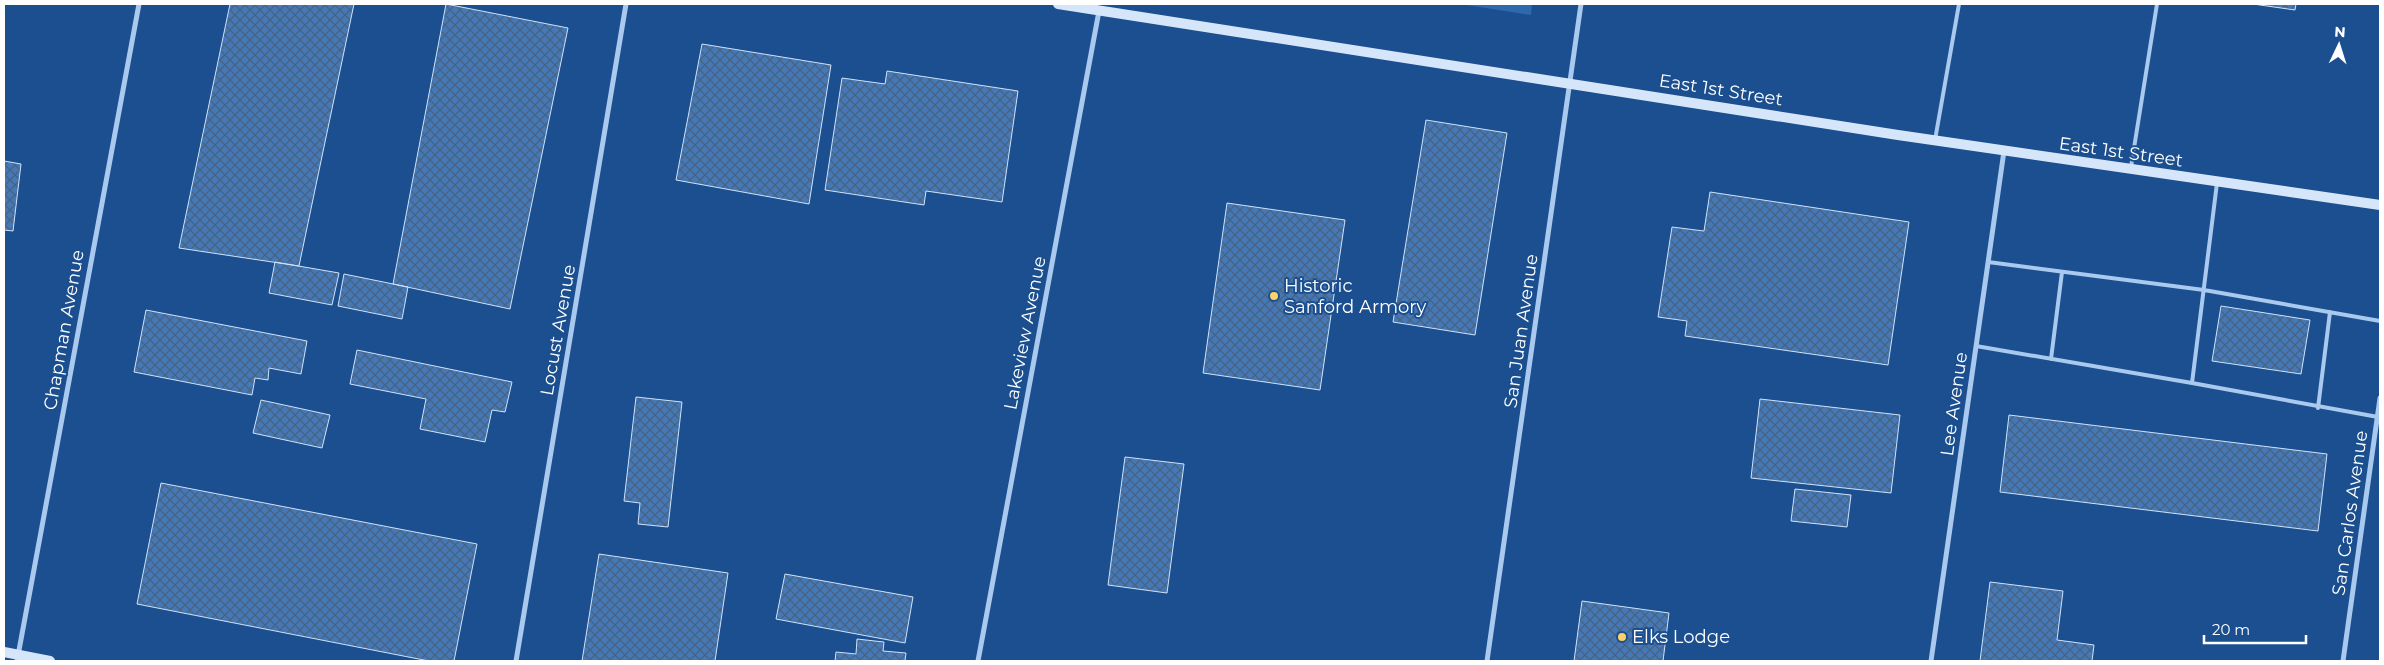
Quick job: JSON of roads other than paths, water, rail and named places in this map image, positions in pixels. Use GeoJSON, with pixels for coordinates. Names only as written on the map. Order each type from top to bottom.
{"type":"FeatureCollection","features":[{"type":"Feature","properties":{"kind":"street","name":"Chapman Avenue"},"geometry":{"type":"LineString","coordinates":[[18,658],[139,4]]}},
{"type":"Feature","properties":{"kind":"street","name":"Locust Avenue"},"geometry":{"type":"LineString","coordinates":[[516,661],[626,4]]}},
{"type":"Feature","properties":{"kind":"street","name":"East 1st Street"},"geometry":{"type":"LineString","coordinates":[[1058,4],[1570,82],[2004,151],[2380,205]]}},
{"type":"Feature","properties":{"kind":"street","name":"San Juan Avenue"},"geometry":{"type":"LineString","coordinates":[[1487,661],[1581,4]]}},
{"type":"Feature","properties":{"kind":"street","name":"Lakeview Avenue"},"geometry":{"type":"LineString","coordinates":[[978,661],[1099,10]]}},
{"type":"Feature","properties":{"kind":"street","name":"Lee Avenue"},"geometry":{"type":"LineString","coordinates":[[1931,661],[2004,151]]}},
{"type":"Feature","properties":{"kind":"street","name":"San Carlos Avenue"},"geometry":{"type":"LineString","coordinates":[[2343,661],[2378,433],[2380,398]]}},
{"type":"Feature","properties":{"kind":"street"},"geometry":{"type":"LineString","coordinates":[[4,652],[18,658],[50,661]]}},
{"type":"Feature","properties":{"kind":"lane"},"geometry":{"type":"LineString","coordinates":[[1935,140],[1959,4]]}},
{"type":"Feature","properties":{"kind":"lane"},"geometry":{"type":"LineString","coordinates":[[2130,169],[2157,4]]}},
{"type":"Feature","properties":{"kind":"lane"},"geometry":{"type":"LineString","coordinates":[[2192,383],[2217,182]]}},
{"type":"Feature","properties":{"kind":"lane"},"geometry":{"type":"LineString","coordinates":[[1988,262],[2204,290],[2380,321]]}},
{"type":"Feature","properties":{"kind":"lane"},"geometry":{"type":"LineString","coordinates":[[2051,358],[2062,272]]}},
{"type":"Feature","properties":{"kind":"lane"},"geometry":{"type":"LineString","coordinates":[[2318,408],[2330,312]]}},
{"type":"Feature","properties":{"kind":"lane"},"geometry":{"type":"LineString","coordinates":[[1976,346],[2192,383],[2318,408],[2378,417]]}},
{"type":"Feature","properties":{"kind":"place","name":"Historic Sanford Armory"},"geometry":{"type":"Point","coordinates":[1274,296]}},
{"type":"Feature","properties":{"kind":"place","name":"Elks Lodge"},"geometry":{"type":"Point","coordinates":[1622,637]}}]}
